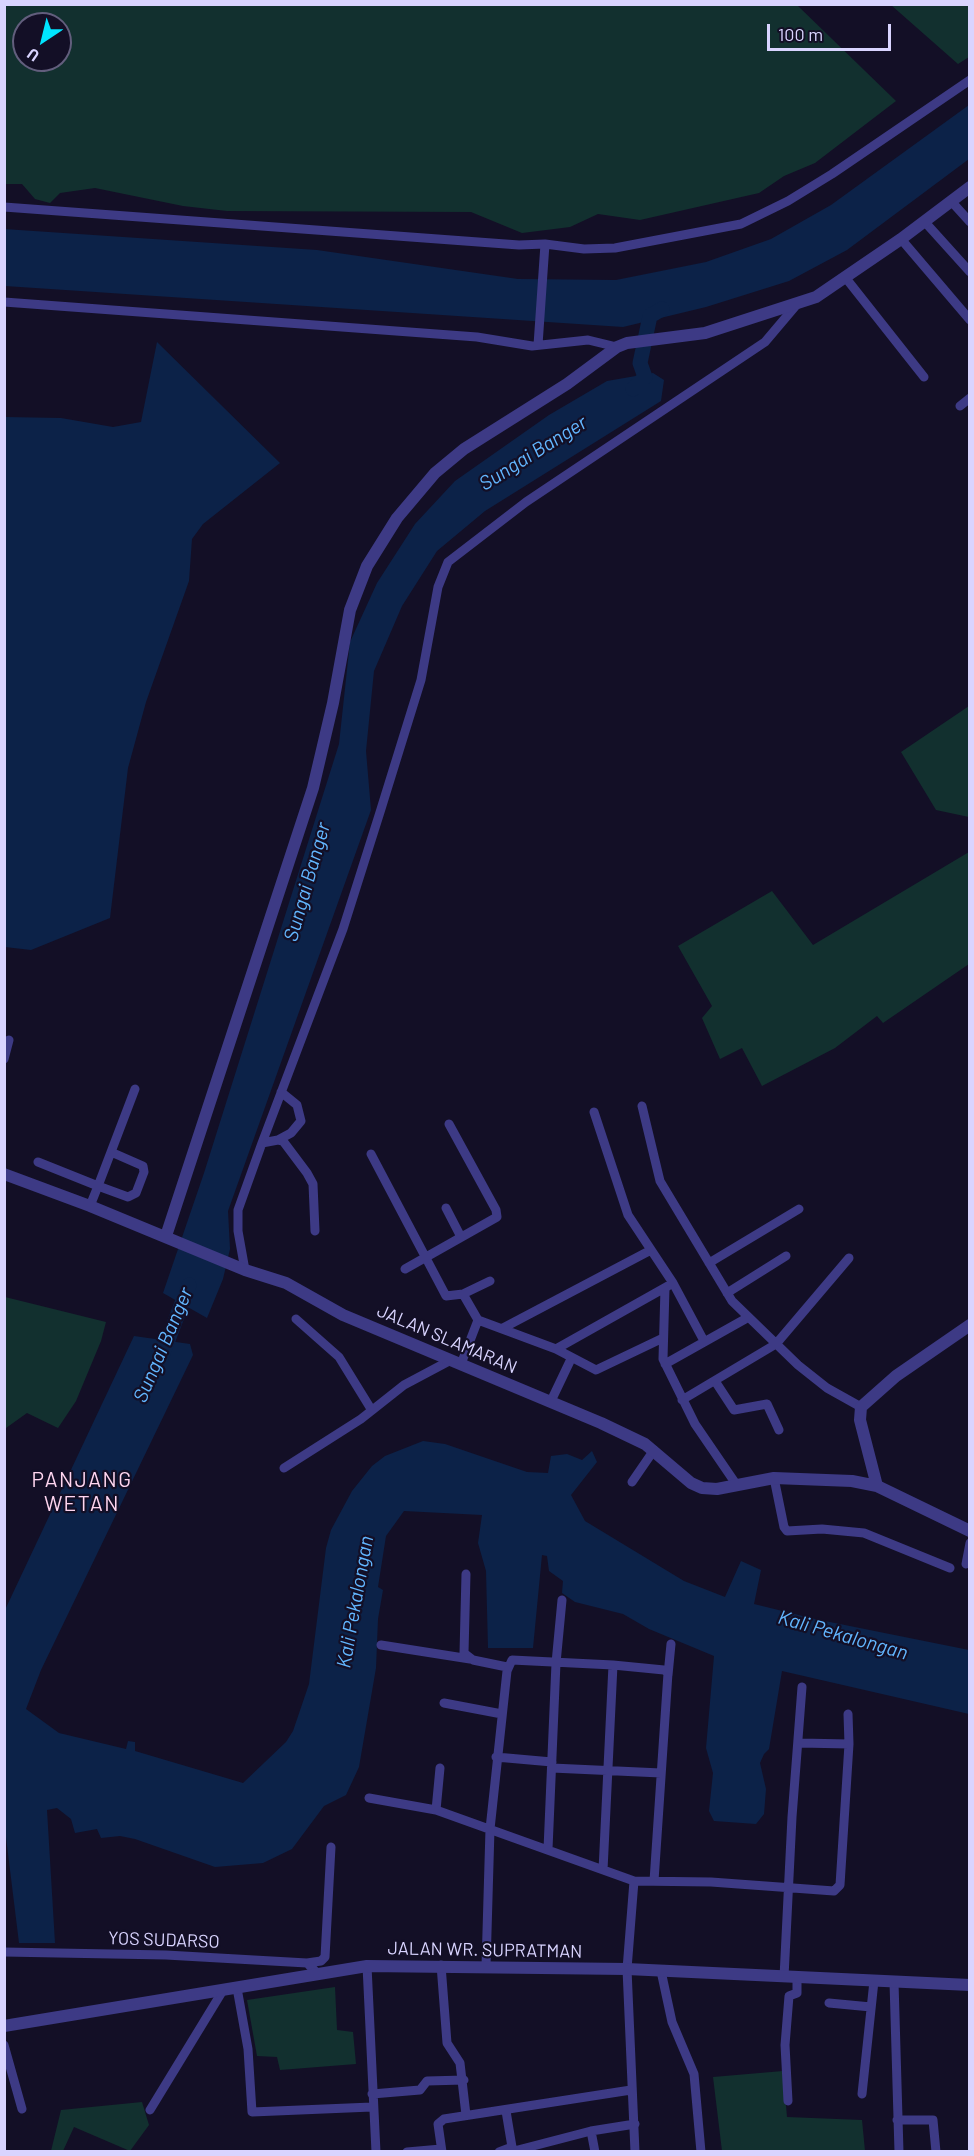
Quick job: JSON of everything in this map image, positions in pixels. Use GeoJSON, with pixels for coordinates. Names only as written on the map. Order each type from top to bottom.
{"type":"FeatureCollection","features":[{"type":"Feature","properties":{"kind":"street"},"geometry":{"type":"LineString","coordinates":[[4,207],[584,249],[615,248],[741,224],[788,201],[832,174],[969,80]]}},
{"type":"Feature","properties":{"kind":"street"},"geometry":{"type":"LineString","coordinates":[[4,302],[477,337],[538,344],[588,340],[622,345],[705,333],[816,297],[901,239],[969,187]]}},
{"type":"Feature","properties":{"kind":"street"},"geometry":{"type":"LineString","coordinates":[[951,201],[969,222]]}},
{"type":"Feature","properties":{"kind":"street"},"geometry":{"type":"LineString","coordinates":[[924,220],[969,272]]}},
{"type":"Feature","properties":{"kind":"street"},"geometry":{"type":"LineString","coordinates":[[901,239],[969,320]]}},
{"type":"Feature","properties":{"kind":"street"},"geometry":{"type":"LineString","coordinates":[[538,344],[545,245]]}},
{"type":"Feature","properties":{"kind":"street"},"geometry":{"type":"LineString","coordinates":[[845,277],[924,376]]}},
{"type":"Feature","properties":{"kind":"street"},"geometry":{"type":"LineString","coordinates":[[240,1268],[238,1210],[343,929],[421,680],[438,587],[447,562],[526,502],[765,342],[798,303]]}},
{"type":"Feature","properties":{"kind":"street"},"geometry":{"type":"LineString","coordinates":[[171,1239],[313,788],[333,703],[343,638],[350,610],[367,566],[397,518],[442,467],[464,449],[567,384],[622,345]]}},
{"type":"Feature","properties":{"kind":"street"},"geometry":{"type":"LineString","coordinates":[[960,406],[969,398]]}},
{"type":"Feature","properties":{"kind":"street"},"geometry":{"type":"LineString","coordinates":[[4,1059],[9,1040]]}},
{"type":"Feature","properties":{"kind":"street"},"geometry":{"type":"LineString","coordinates":[[90,1206],[135,1089]]}},
{"type":"Feature","properties":{"kind":"street"},"geometry":{"type":"LineString","coordinates":[[262,1143],[278,1140],[291,1133],[301,1121],[297,1105],[281,1092]]}},
{"type":"Feature","properties":{"kind":"street"},"geometry":{"type":"LineString","coordinates":[[642,1106],[660,1181],[727,1293],[747,1318],[827,1388],[861,1407]]}},
{"type":"Feature","properties":{"kind":"street"},"geometry":{"type":"LineString","coordinates":[[594,1112],[623,1203],[669,1286],[704,1341]]}},
{"type":"Feature","properties":{"kind":"street"},"geometry":{"type":"LineString","coordinates":[[405,1269],[491,1221],[497,1214],[449,1124]]}},
{"type":"Feature","properties":{"kind":"street"},"geometry":{"type":"LineString","coordinates":[[278,1140],[290,1148],[313,1184],[315,1231]]}},
{"type":"Feature","properties":{"kind":"street"},"geometry":{"type":"LineString","coordinates":[[38,1162],[128,1197],[136,1193],[144,1172],[143,1166],[111,1152]]}},
{"type":"Feature","properties":{"kind":"street"},"geometry":{"type":"LineString","coordinates":[[371,1154],[446,1296],[464,1294],[490,1281]]}},
{"type":"Feature","properties":{"kind":"street","name":"JALAN SLAMARAN"},"geometry":{"type":"LineString","coordinates":[[4,1174],[90,1206],[240,1268],[286,1283],[343,1315],[551,1401],[654,1450],[697,1486],[710,1490],[774,1478],[824,1478],[877,1486],[969,1531]]}},
{"type":"Feature","properties":{"kind":"street"},"geometry":{"type":"LineString","coordinates":[[446,1208],[460,1237]]}},
{"type":"Feature","properties":{"kind":"street"},"geometry":{"type":"LineString","coordinates":[[709,1263],[800,1209]]}},
{"type":"Feature","properties":{"kind":"street"},"geometry":{"type":"LineString","coordinates":[[503,1328],[651,1250]]}},
{"type":"Feature","properties":{"kind":"street"},"geometry":{"type":"LineString","coordinates":[[727,1293],[786,1256]]}},
{"type":"Feature","properties":{"kind":"street"},"geometry":{"type":"LineString","coordinates":[[682,1400],[776,1344],[849,1258]]}},
{"type":"Feature","properties":{"kind":"street"},"geometry":{"type":"LineString","coordinates":[[669,1286],[662,1354],[665,1364],[682,1400],[736,1484]]}},
{"type":"Feature","properties":{"kind":"street"},"geometry":{"type":"LineString","coordinates":[[556,1349],[669,1286]]}},
{"type":"Feature","properties":{"kind":"street"},"geometry":{"type":"LineString","coordinates":[[464,1294],[478,1320],[556,1349],[598,1370],[663,1338]]}},
{"type":"Feature","properties":{"kind":"street"},"geometry":{"type":"LineString","coordinates":[[665,1364],[747,1318]]}},
{"type":"Feature","properties":{"kind":"street"},"geometry":{"type":"LineString","coordinates":[[296,1319],[339,1357],[371,1409]]}},
{"type":"Feature","properties":{"kind":"street"},"geometry":{"type":"LineString","coordinates":[[284,1468],[361,1419],[404,1385],[456,1362],[478,1320]]}},
{"type":"Feature","properties":{"kind":"street"},"geometry":{"type":"LineString","coordinates":[[877,1486],[860,1420],[861,1407],[896,1376],[969,1325]]}},
{"type":"Feature","properties":{"kind":"street"},"geometry":{"type":"LineString","coordinates":[[551,1401],[572,1359]]}},
{"type":"Feature","properties":{"kind":"street"},"geometry":{"type":"LineString","coordinates":[[715,1381],[734,1410],[767,1404],[779,1430]]}},
{"type":"Feature","properties":{"kind":"street"},"geometry":{"type":"LineString","coordinates":[[632,1482],[654,1450]]}},
{"type":"Feature","properties":{"kind":"street"},"geometry":{"type":"LineString","coordinates":[[774,1478],[787,1531],[822,1529],[864,1533],[951,1568]]}},
{"type":"Feature","properties":{"kind":"street"},"geometry":{"type":"LineString","coordinates":[[966,1564],[969,1543]]}},
{"type":"Feature","properties":{"kind":"street"},"geometry":{"type":"LineString","coordinates":[[466,1574],[464,1651],[470,1659]]}},
{"type":"Feature","properties":{"kind":"street"},"geometry":{"type":"LineString","coordinates":[[548,1849],[556,1663],[562,1600]]}},
{"type":"Feature","properties":{"kind":"street"},"geometry":{"type":"LineString","coordinates":[[654,1881],[671,1644]]}},
{"type":"Feature","properties":{"kind":"street"},"geometry":{"type":"LineString","coordinates":[[381,1645],[507,1667]]}},
{"type":"Feature","properties":{"kind":"street"},"geometry":{"type":"LineString","coordinates":[[486,1966],[489,1829],[507,1667],[513,1660],[613,1665],[665,1671],[668,1675]]}},
{"type":"Feature","properties":{"kind":"street"},"geometry":{"type":"LineString","coordinates":[[603,1870],[613,1665]]}},
{"type":"Feature","properties":{"kind":"street"},"geometry":{"type":"LineString","coordinates":[[788,2101],[785,2045],[788,1998],[794,1984],[789,1888],[802,1687]]}},
{"type":"Feature","properties":{"kind":"street"},"geometry":{"type":"LineString","coordinates":[[444,1703],[502,1714]]}},
{"type":"Feature","properties":{"kind":"street"},"geometry":{"type":"LineString","coordinates":[[369,1798],[436,1810],[634,1881],[834,1891],[840,1887],[849,1744],[848,1714]]}},
{"type":"Feature","properties":{"kind":"street"},"geometry":{"type":"LineString","coordinates":[[800,1743],[849,1744]]}},
{"type":"Feature","properties":{"kind":"street"},"geometry":{"type":"LineString","coordinates":[[496,1757],[552,1765],[662,1773]]}},
{"type":"Feature","properties":{"kind":"street"},"geometry":{"type":"LineString","coordinates":[[436,1810],[440,1768]]}},
{"type":"Feature","properties":{"kind":"street"},"geometry":{"type":"LineString","coordinates":[[307,1963],[321,1962],[325,1957],[331,1847]]}},
{"type":"Feature","properties":{"kind":"street"},"geometry":{"type":"LineString","coordinates":[[634,1881],[628,1973],[635,2151]]}},
{"type":"Feature","properties":{"kind":"street","name":"YOS SUDARSO"},"geometry":{"type":"LineString","coordinates":[[4,1952],[166,1955],[307,1963]]}},
{"type":"Feature","properties":{"kind":"street"},"geometry":{"type":"LineString","coordinates":[[307,1963],[318,1974]]}},
{"type":"Feature","properties":{"kind":"street"},"geometry":{"type":"LineString","coordinates":[[441,1965],[447,2043],[460,2062],[464,2080],[466,2115]]}},
{"type":"Feature","properties":{"kind":"street"},"geometry":{"type":"LineString","coordinates":[[367,1966],[372,2107],[376,2151]]}},
{"type":"Feature","properties":{"kind":"street","name":"JALAN WR. SUPRATMAN"},"geometry":{"type":"LineString","coordinates":[[4,2026],[222,1992],[367,1966],[486,1966],[628,1973],[661,1971],[874,1993],[894,1989],[969,1985]]}},
{"type":"Feature","properties":{"kind":"street"},"geometry":{"type":"LineString","coordinates":[[661,1971],[672,2022],[694,2074],[701,2151]]}},
{"type":"Feature","properties":{"kind":"street"},"geometry":{"type":"LineString","coordinates":[[237,1988],[248,2049],[252,2112],[372,2107]]}},
{"type":"Feature","properties":{"kind":"street"},"geometry":{"type":"LineString","coordinates":[[894,1989],[899,2151]]}},
{"type":"Feature","properties":{"kind":"street"},"geometry":{"type":"LineString","coordinates":[[150,2110],[222,1992]]}},
{"type":"Feature","properties":{"kind":"street"},"geometry":{"type":"LineString","coordinates":[[830,2003],[874,1993],[862,2094]]}},
{"type":"Feature","properties":{"kind":"street"},"geometry":{"type":"LineString","coordinates":[[4,2045],[22,2109]]}},
{"type":"Feature","properties":{"kind":"street"},"geometry":{"type":"LineString","coordinates":[[372,2094],[420,2090],[427,2081],[464,2080]]}},
{"type":"Feature","properties":{"kind":"street"},"geometry":{"type":"LineString","coordinates":[[408,2151],[442,2150],[438,2124],[444,2119],[631,2090]]}},
{"type":"Feature","properties":{"kind":"street"},"geometry":{"type":"LineString","coordinates":[[506,2111],[514,2150]]}},
{"type":"Feature","properties":{"kind":"street"},"geometry":{"type":"LineString","coordinates":[[897,2120],[933,2120],[936,2151]]}},
{"type":"Feature","properties":{"kind":"street"},"geometry":{"type":"LineString","coordinates":[[499,2151],[514,2150],[591,2131],[635,2124]]}},
{"type":"Feature","properties":{"kind":"street"},"geometry":{"type":"LineString","coordinates":[[591,2131],[595,2151]]}},
{"type":"Feature","properties":{"kind":"green space"},"geometry":{"type":"Polygon","coordinates":[[[4,5],[797,5],[896,101],[815,163],[784,176],[759,193],[640,220],[598,214],[570,227],[522,233],[471,212],[227,211],[183,206],[95,188],[60,193],[50,203],[35,199],[22,184],[5,184],[4,5]]]}},
{"type":"Feature","properties":{"kind":"green space"},"geometry":{"type":"Polygon","coordinates":[[[891,5],[969,5],[969,57],[958,64],[891,5]]]}},
{"type":"Feature","properties":{"kind":"green space"},"geometry":{"type":"Polygon","coordinates":[[[969,706],[969,817],[936,810],[901,752],[969,706]]]}},
{"type":"Feature","properties":{"kind":"green space"},"geometry":{"type":"Polygon","coordinates":[[[969,852],[969,964],[883,1023],[877,1016],[835,1048],[762,1086],[742,1048],[720,1059],[702,1018],[712,1006],[678,946],[772,891],[813,945],[969,852]]]}},
{"type":"Feature","properties":{"kind":"green space"},"geometry":{"type":"Polygon","coordinates":[[[5,1297],[106,1322],[101,1341],[76,1401],[58,1428],[27,1413],[6,1428],[5,1433],[5,1297]]]}},
{"type":"Feature","properties":{"kind":"green space"},"geometry":{"type":"Polygon","coordinates":[[[335,1987],[337,2030],[353,2032],[356,2064],[280,2070],[277,2057],[257,2056],[247,2000],[335,1987]]]}},
{"type":"Feature","properties":{"kind":"green space"},"geometry":{"type":"Polygon","coordinates":[[[783,2071],[787,2117],[862,2120],[865,2151],[722,2151],[713,2077],[783,2071]]]}},
{"type":"Feature","properties":{"kind":"green space"},"geometry":{"type":"Polygon","coordinates":[[[142,2102],[149,2125],[130,2151],[74,2127],[63,2151],[51,2151],[61,2110],[142,2102]]]}},
{"type":"Feature","properties":{"kind":"water"},"geometry":{"type":"Polygon","coordinates":[[[969,105],[969,159],[847,250],[789,281],[706,307],[623,327],[5,286],[4,229],[317,250],[518,279],[616,280],[706,262],[771,239],[831,205],[969,105]]]}},
{"type":"Feature","properties":{"kind":"water"},"geometry":{"type":"Polygon","coordinates":[[[157,342],[280,463],[203,524],[192,539],[189,581],[146,702],[128,768],[110,918],[31,950],[5,947],[5,417],[61,418],[113,427],[141,422],[157,342]]]}},
{"type":"Feature","properties":{"kind":"water"},"geometry":{"type":"Polygon","coordinates":[[[653,373],[664,380],[661,401],[485,511],[437,551],[402,606],[374,671],[366,751],[371,810],[228,1211],[230,1249],[223,1279],[207,1318],[163,1293],[204,1173],[339,744],[350,642],[377,583],[415,524],[455,481],[549,415],[607,381],[653,373]]]}},
{"type":"Feature","properties":{"kind":"water","name":"Kali Pekalongan"},"geometry":{"type":"Polygon","coordinates":[[[134,1336],[190,1344],[193,1355],[41,1670],[26,1709],[59,1733],[126,1749],[128,1741],[135,1742],[135,1751],[243,1783],[286,1742],[293,1731],[309,1684],[326,1548],[331,1530],[352,1491],[372,1466],[385,1456],[423,1441],[445,1444],[527,1472],[548,1473],[551,1456],[567,1454],[582,1460],[592,1451],[597,1462],[571,1495],[585,1521],[684,1581],[725,1597],[741,1561],[761,1570],[754,1604],[815,1619],[969,1650],[969,1714],[782,1671],[769,1749],[760,1763],[766,1789],[764,1814],[756,1824],[714,1821],[709,1811],[713,1773],[706,1748],[714,1656],[649,1629],[623,1614],[575,1602],[562,1593],[563,1581],[549,1571],[547,1556],[542,1555],[533,1648],[488,1648],[486,1571],[478,1543],[482,1515],[404,1511],[386,1536],[378,1587],[383,1590],[378,1619],[376,1668],[359,1767],[346,1795],[324,1806],[292,1849],[263,1863],[215,1867],[135,1839],[120,1836],[101,1838],[97,1829],[75,1833],[71,1819],[57,1808],[47,1810],[55,1943],[19,1943],[4,1821],[4,1612],[134,1336]]]}},
{"type":"Feature","properties":{"kind":"waterway","name":"Sungai Banger"},"geometry":{"type":"LineString","coordinates":[[633,389],[645,377],[640,363],[650,316],[662,309]]}},
{"type":"Feature","properties":{"kind":"waterway","name":"Sungai Banger"},"geometry":{"type":"LineString","coordinates":[[161,1358],[189,1285]]}},
{"type":"Feature","properties":{"kind":"district","name":"PANJANG WETAN"},"geometry":{"type":"Point","coordinates":[82,1492]}}]}
